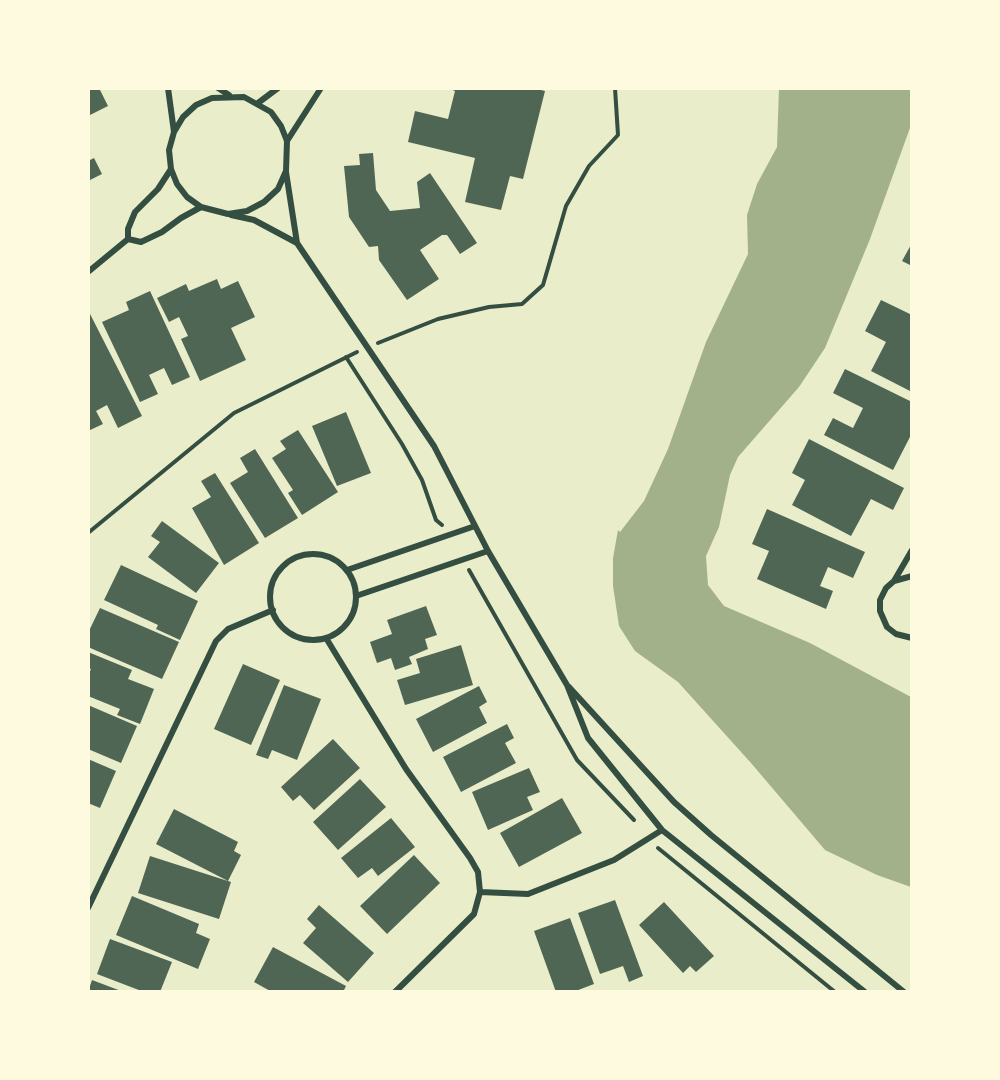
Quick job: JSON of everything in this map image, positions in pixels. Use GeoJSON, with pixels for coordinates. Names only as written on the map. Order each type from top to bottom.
{"type":"FeatureCollection","features":[{"type":"Feature","properties":{"kind":"street"},"geometry":{"type":"LineString","coordinates":[[168,88],[174,132]]}},
{"type":"Feature","properties":{"kind":"street"},"geometry":{"type":"LineString","coordinates":[[218,88],[229,95],[258,103],[271,112],[287,141]]}},
{"type":"Feature","properties":{"kind":"street"},"geometry":{"type":"LineString","coordinates":[[258,103],[278,88]]}},
{"type":"Feature","properties":{"kind":"street"},"geometry":{"type":"LineString","coordinates":[[321,88],[287,141],[286,171],[297,243],[434,446],[488,551],[567,685],[588,738],[662,830],[865,992]]}},
{"type":"Feature","properties":{"kind":"street"},"geometry":{"type":"LineString","coordinates":[[229,95],[212,98],[196,105],[183,117],[174,132],[169,150],[171,170],[177,184],[187,197],[201,207],[254,220],[297,243]]}},
{"type":"Feature","properties":{"kind":"street"},"geometry":{"type":"LineString","coordinates":[[128,239],[128,228],[135,212],[153,194],[171,170]]}},
{"type":"Feature","properties":{"kind":"street"},"geometry":{"type":"LineString","coordinates":[[228,214],[247,211],[264,202],[278,189],[286,171]]}},
{"type":"Feature","properties":{"kind":"street"},"geometry":{"type":"LineString","coordinates":[[128,239],[141,242],[162,232],[201,207]]}},
{"type":"Feature","properties":{"kind":"street"},"geometry":{"type":"LineString","coordinates":[[88,272],[128,239]]}},
{"type":"Feature","properties":{"kind":"street"},"geometry":{"type":"LineString","coordinates":[[347,570],[475,526]]}},
{"type":"Feature","properties":{"kind":"street"},"geometry":{"type":"LineString","coordinates":[[912,550],[880,600],[880,611],[887,627],[896,634],[912,638]]}},
{"type":"Feature","properties":{"kind":"street"},"geometry":{"type":"LineString","coordinates":[[356,596],[488,551]]}},
{"type":"Feature","properties":{"kind":"street"},"geometry":{"type":"LineString","coordinates":[[324,555],[347,570],[354,582],[356,596],[354,609],[348,622],[339,632],[326,638],[312,640],[297,637],[285,629],[273,610],[271,590],[275,576],[285,565],[297,557],[324,555]]}},
{"type":"Feature","properties":{"kind":"street"},"geometry":{"type":"LineString","coordinates":[[894,580],[912,576]]}},
{"type":"Feature","properties":{"kind":"street"},"geometry":{"type":"LineString","coordinates":[[88,908],[216,641],[228,629],[273,610]]}},
{"type":"Feature","properties":{"kind":"street"},"geometry":{"type":"LineString","coordinates":[[326,638],[406,769],[478,872],[480,892],[474,914],[395,992]]}},
{"type":"Feature","properties":{"kind":"street"},"geometry":{"type":"LineString","coordinates":[[567,685],[674,802],[711,835],[904,992]]}},
{"type":"Feature","properties":{"kind":"street"},"geometry":{"type":"LineString","coordinates":[[480,892],[528,894],[614,860],[662,830]]}},
{"type":"Feature","properties":{"kind":"path"},"geometry":{"type":"LineString","coordinates":[[88,533],[234,413],[346,357],[438,320],[489,307],[522,304],[543,285],[566,206],[589,166],[618,135],[615,88]]}},
{"type":"Feature","properties":{"kind":"path"},"geometry":{"type":"LineString","coordinates":[[346,357],[402,444],[422,480],[436,520],[442,525]]}},
{"type":"Feature","properties":{"kind":"path"},"geometry":{"type":"LineString","coordinates":[[470,571],[577,760],[637,822]]}},
{"type":"Feature","properties":{"kind":"path"},"geometry":{"type":"LineString","coordinates":[[662,852],[835,992]]}},
{"type":"Feature","properties":{"kind":"shaded area"},"geometry":{"type":"Polygon","coordinates":[[[779,88],[911,89],[911,125],[870,239],[825,348],[799,387],[738,457],[730,475],[719,527],[706,556],[708,585],[724,606],[810,643],[911,697],[911,887],[877,875],[825,850],[678,682],[635,651],[619,626],[613,586],[613,558],[618,530],[620,532],[644,501],[668,449],[706,342],[748,254],[747,215],[757,184],[777,147],[779,88]]]}},
{"type":"Feature","properties":{"kind":"building"},"geometry":{"type":"Polygon","coordinates":[[[88,88],[99,88],[108,106],[88,116],[88,88]]]}},
{"type":"Feature","properties":{"kind":"building"},"geometry":{"type":"Polygon","coordinates":[[[447,88],[533,88],[545,91],[523,179],[510,176],[501,210],[465,202],[475,158],[408,142],[415,111],[448,119],[455,91],[447,88]]]}},
{"type":"Feature","properties":{"kind":"building"},"geometry":{"type":"Polygon","coordinates":[[[373,153],[376,190],[390,211],[420,208],[417,182],[430,173],[477,243],[460,254],[447,235],[442,235],[420,250],[439,279],[407,300],[379,260],[378,246],[369,247],[349,217],[344,166],[360,165],[359,154],[373,153]]]}},
{"type":"Feature","properties":{"kind":"building"},"geometry":{"type":"Polygon","coordinates":[[[94,158],[102,174],[88,181],[88,161],[94,158]]]}},
{"type":"Feature","properties":{"kind":"building"},"geometry":{"type":"Polygon","coordinates":[[[912,243],[912,266],[902,261],[912,243]]]}},
{"type":"Feature","properties":{"kind":"building"},"geometry":{"type":"Polygon","coordinates":[[[217,279],[221,289],[238,281],[255,317],[231,328],[246,360],[200,381],[181,339],[188,336],[179,317],[169,322],[157,298],[186,284],[189,291],[217,279]]]}},
{"type":"Feature","properties":{"kind":"building"},"geometry":{"type":"Polygon","coordinates":[[[150,291],[190,377],[172,385],[164,368],[149,375],[158,394],[140,402],[102,322],[129,310],[126,302],[150,291]]]}},
{"type":"Feature","properties":{"kind":"building"},"geometry":{"type":"Polygon","coordinates":[[[881,300],[912,315],[912,392],[871,371],[886,342],[865,331],[881,300]]]}},
{"type":"Feature","properties":{"kind":"building"},"geometry":{"type":"Polygon","coordinates":[[[88,310],[142,416],[118,428],[107,405],[96,411],[103,424],[88,431],[88,310]]]}},
{"type":"Feature","properties":{"kind":"building"},"geometry":{"type":"Polygon","coordinates":[[[845,369],[912,402],[912,433],[893,470],[824,435],[833,418],[853,428],[863,408],[833,393],[845,369]]]}},
{"type":"Feature","properties":{"kind":"building"},"geometry":{"type":"Polygon","coordinates":[[[346,412],[371,473],[337,486],[312,426],[346,412]]]}},
{"type":"Feature","properties":{"kind":"building"},"geometry":{"type":"Polygon","coordinates":[[[298,430],[338,492],[302,515],[288,493],[293,490],[272,458],[286,449],[280,441],[298,430]]]}},
{"type":"Feature","properties":{"kind":"building"},"geometry":{"type":"Polygon","coordinates":[[[809,439],[904,488],[893,510],[871,499],[851,536],[792,505],[805,480],[792,473],[809,439]]]}},
{"type":"Feature","properties":{"kind":"building"},"geometry":{"type":"Polygon","coordinates":[[[255,449],[298,518],[265,538],[230,483],[248,472],[240,458],[255,449]]]}},
{"type":"Feature","properties":{"kind":"building"},"geometry":{"type":"Polygon","coordinates":[[[215,473],[259,543],[224,565],[192,508],[211,497],[201,481],[215,473]]]}},
{"type":"Feature","properties":{"kind":"building"},"geometry":{"type":"Polygon","coordinates":[[[767,509],[865,552],[853,578],[828,567],[820,586],[833,591],[826,609],[757,579],[769,551],[752,544],[767,509]]]}},
{"type":"Feature","properties":{"kind":"building"},"geometry":{"type":"Polygon","coordinates":[[[162,521],[219,563],[196,593],[148,557],[160,542],[151,536],[162,521]]]}},
{"type":"Feature","properties":{"kind":"building"},"geometry":{"type":"Polygon","coordinates":[[[121,565],[198,601],[180,640],[156,629],[158,625],[104,600],[121,565]]]}},
{"type":"Feature","properties":{"kind":"building"},"geometry":{"type":"Polygon","coordinates":[[[426,606],[437,635],[425,639],[428,649],[409,657],[412,664],[395,670],[391,658],[377,663],[370,642],[392,634],[387,620],[426,606]]]}},
{"type":"Feature","properties":{"kind":"building"},"geometry":{"type":"Polygon","coordinates":[[[100,608],[179,642],[162,679],[88,647],[88,633],[100,608]]]}},
{"type":"Feature","properties":{"kind":"building"},"geometry":{"type":"Polygon","coordinates":[[[461,645],[473,685],[405,705],[397,680],[420,673],[416,659],[461,645]]]}},
{"type":"Feature","properties":{"kind":"building"},"geometry":{"type":"Polygon","coordinates":[[[88,652],[132,670],[128,679],[154,689],[140,724],[117,715],[120,709],[88,696],[88,676],[91,669],[88,668],[88,652]]]}},
{"type":"Feature","properties":{"kind":"building"},"geometry":{"type":"Polygon","coordinates":[[[243,664],[280,680],[251,745],[214,729],[243,664]]]}},
{"type":"Feature","properties":{"kind":"building"},"geometry":{"type":"Polygon","coordinates":[[[284,685],[321,699],[297,760],[272,750],[268,759],[256,755],[284,685]]]}},
{"type":"Feature","properties":{"kind":"building"},"geometry":{"type":"Polygon","coordinates":[[[479,686],[487,702],[479,707],[487,723],[433,752],[416,719],[479,686]]]}},
{"type":"Feature","properties":{"kind":"building"},"geometry":{"type":"Polygon","coordinates":[[[88,705],[137,726],[121,763],[88,749],[88,705]]]}},
{"type":"Feature","properties":{"kind":"building"},"geometry":{"type":"Polygon","coordinates":[[[507,724],[514,738],[505,743],[516,763],[461,792],[443,757],[507,724]]]}},
{"type":"Feature","properties":{"kind":"building"},"geometry":{"type":"Polygon","coordinates":[[[333,739],[360,768],[314,810],[300,795],[293,801],[281,787],[333,739]]]}},
{"type":"Feature","properties":{"kind":"building"},"geometry":{"type":"Polygon","coordinates":[[[88,759],[116,771],[100,808],[88,803],[88,759]]]}},
{"type":"Feature","properties":{"kind":"building"},"geometry":{"type":"Polygon","coordinates":[[[529,768],[540,792],[527,797],[533,810],[488,830],[472,792],[529,768]]]}},
{"type":"Feature","properties":{"kind":"building"},"geometry":{"type":"Polygon","coordinates":[[[360,779],[386,807],[338,850],[313,822],[360,779]]]}},
{"type":"Feature","properties":{"kind":"building"},"geometry":{"type":"Polygon","coordinates":[[[562,798],[582,833],[519,867],[500,833],[562,798]]]}},
{"type":"Feature","properties":{"kind":"building"},"geometry":{"type":"Polygon","coordinates":[[[174,809],[238,842],[234,851],[241,855],[228,881],[156,844],[174,809]]]}},
{"type":"Feature","properties":{"kind":"building"},"geometry":{"type":"Polygon","coordinates":[[[391,818],[415,847],[378,876],[372,868],[358,878],[341,858],[391,818]]]}},
{"type":"Feature","properties":{"kind":"building"},"geometry":{"type":"Polygon","coordinates":[[[414,855],[440,883],[387,934],[360,906],[414,855]]]}},
{"type":"Feature","properties":{"kind":"building"},"geometry":{"type":"Polygon","coordinates":[[[150,856],[231,882],[219,919],[138,893],[150,856]]]}},
{"type":"Feature","properties":{"kind":"building"},"geometry":{"type":"Polygon","coordinates":[[[132,896],[199,924],[196,933],[210,939],[198,969],[116,935],[132,896]]]}},
{"type":"Feature","properties":{"kind":"building"},"geometry":{"type":"Polygon","coordinates":[[[615,900],[643,976],[629,982],[623,966],[600,974],[578,913],[615,900]]]}},
{"type":"Feature","properties":{"kind":"building"},"geometry":{"type":"Polygon","coordinates":[[[664,902],[714,956],[696,972],[690,966],[683,973],[639,925],[664,902]]]}},
{"type":"Feature","properties":{"kind":"building"},"geometry":{"type":"Polygon","coordinates":[[[319,905],[374,953],[348,982],[303,943],[316,928],[307,919],[319,905]]]}},
{"type":"Feature","properties":{"kind":"building"},"geometry":{"type":"Polygon","coordinates":[[[570,918],[594,984],[573,992],[556,992],[534,931],[570,918]]]}},
{"type":"Feature","properties":{"kind":"building"},"geometry":{"type":"Polygon","coordinates":[[[110,939],[172,962],[160,992],[144,992],[97,974],[110,939]]]}},
{"type":"Feature","properties":{"kind":"building"},"geometry":{"type":"Polygon","coordinates":[[[273,947],[346,986],[343,992],[272,992],[254,982],[273,947]]]}},
{"type":"Feature","properties":{"kind":"building"},"geometry":{"type":"Polygon","coordinates":[[[92,980],[121,991],[121,992],[88,992],[92,980]]]}}]}
